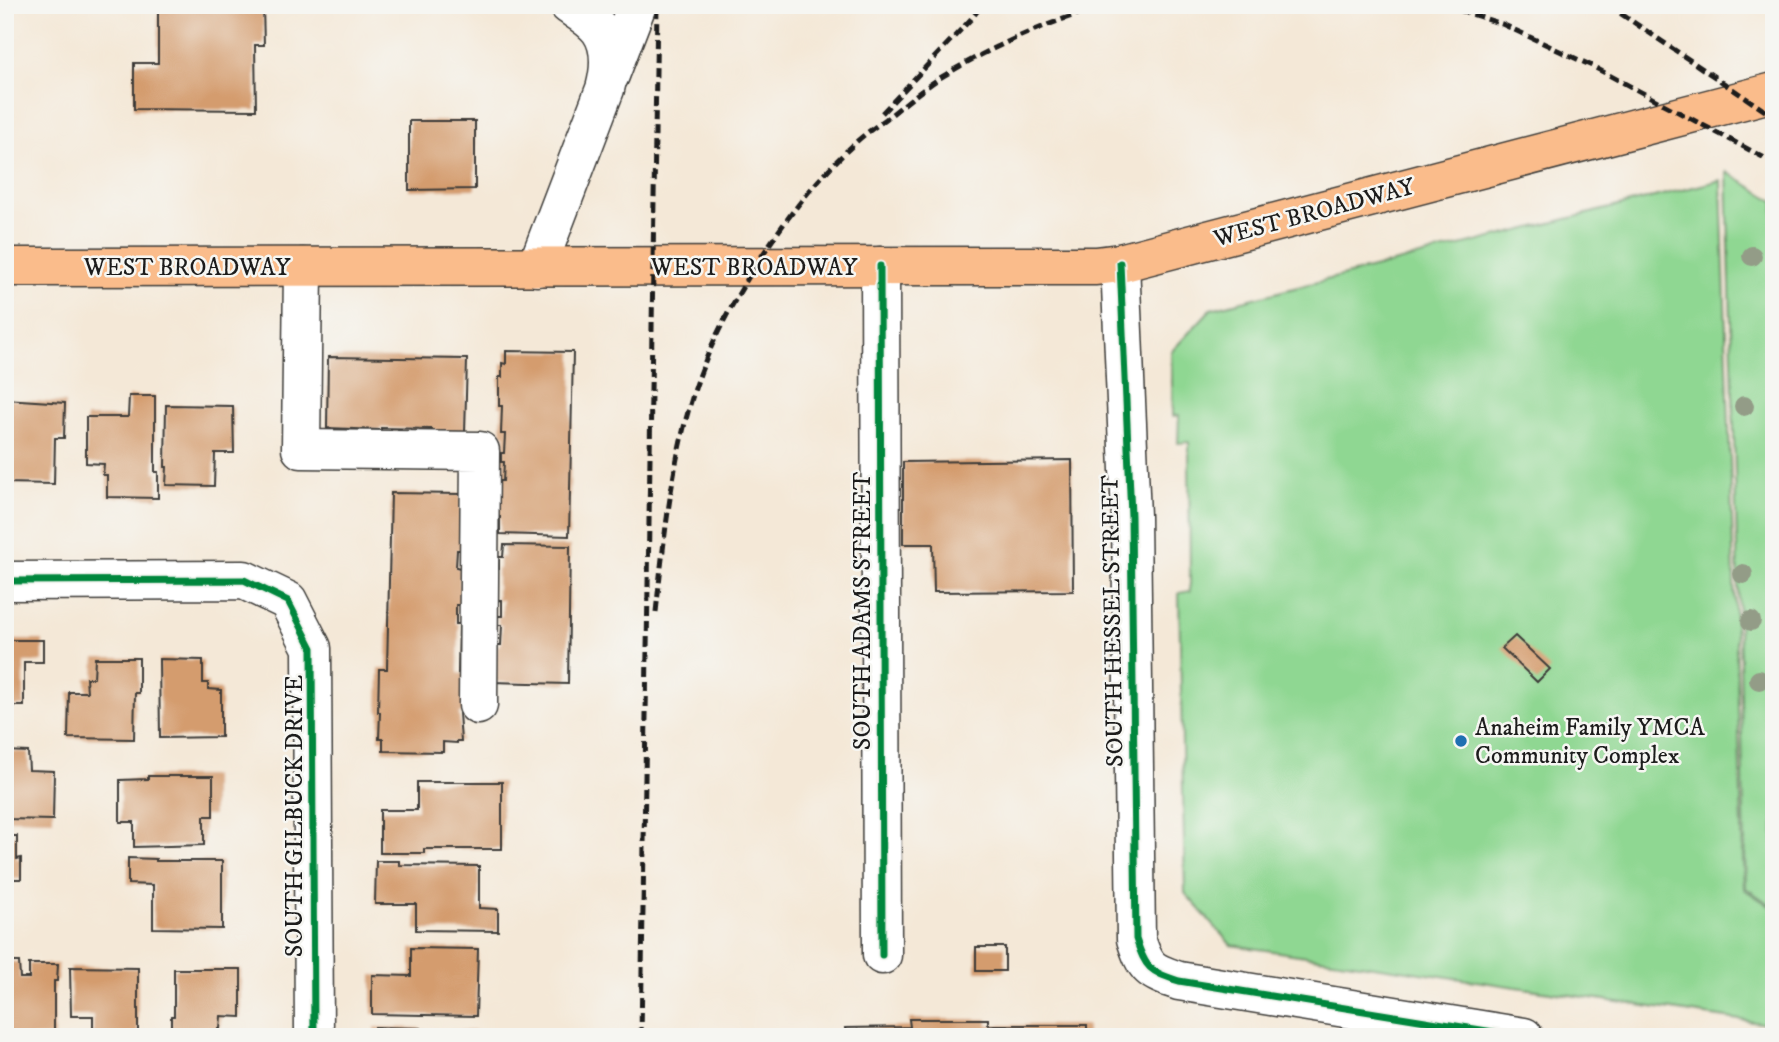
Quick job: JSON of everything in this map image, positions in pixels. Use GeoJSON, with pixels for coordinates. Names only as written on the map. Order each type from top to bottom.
{"type":"FeatureCollection","features":[{"type":"Feature","properties":{"kind":"main road","name":"WEST BROADWAY"},"geometry":{"type":"LineString","coordinates":[[5,267],[1096,266],[1120,263],[1774,92]]}},
{"type":"Feature","properties":{"kind":"street"},"geometry":{"type":"LineString","coordinates":[[569,5],[600,29],[606,43],[607,74]]}},
{"type":"Feature","properties":{"kind":"street"},"geometry":{"type":"LineString","coordinates":[[537,267],[607,74],[637,5]]}},
{"type":"Feature","properties":{"kind":"street","name":"SOUTH HESSEL STREET"},"geometry":{"type":"LineString","coordinates":[[1120,263],[1131,516],[1136,939],[1142,958],[1155,973],[1179,981],[1465,1032]]}},
{"type":"Feature","properties":{"kind":"street"},"geometry":{"type":"LineString","coordinates":[[303,267],[300,449],[480,451],[478,705]]}},
{"type":"Feature","properties":{"kind":"street","name":"SOUTH ADAMS STREET"},"geometry":{"type":"LineString","coordinates":[[880,267],[883,955]]}},
{"type":"Feature","properties":{"kind":"street","name":"SOUTH GILBUCK DRIVE"},"geometry":{"type":"LineString","coordinates":[[5,581],[244,580],[288,601],[312,648],[314,1037]]}},
{"type":"Feature","properties":{"kind":"street"},"geometry":{"type":"LineString","coordinates":[[1465,1032],[1524,1037]]}},
{"type":"Feature","properties":{"kind":"green space"},"geometry":{"type":"Polygon","coordinates":[[[1727,172],[1774,201],[1774,907],[1746,888],[1727,172]]]}},
{"type":"Feature","properties":{"kind":"green space","name":"Anaheim Family YMCA Community Complex"},"geometry":{"type":"Polygon","coordinates":[[[1721,180],[1744,889],[1774,909],[1774,1025],[1231,945],[1185,893],[1179,593],[1190,591],[1189,442],[1178,443],[1179,415],[1173,416],[1171,352],[1211,309],[1721,180]]]}},
{"type":"Feature","properties":{"kind":"building"},"geometry":{"type":"Polygon","coordinates":[[[158,5],[263,5],[264,45],[255,45],[256,110],[134,109],[134,63],[158,63],[158,5]]]}},
{"type":"Feature","properties":{"kind":"building"},"geometry":{"type":"Polygon","coordinates":[[[409,121],[475,121],[475,189],[409,190],[409,121]]]}},
{"type":"Feature","properties":{"kind":"building"},"geometry":{"type":"Polygon","coordinates":[[[506,351],[573,352],[569,536],[500,534],[499,481],[503,481],[504,462],[501,462],[501,453],[504,453],[505,434],[501,434],[499,377],[502,377],[502,363],[506,364],[506,351]]]}},
{"type":"Feature","properties":{"kind":"building"},"geometry":{"type":"Polygon","coordinates":[[[328,357],[467,359],[465,432],[327,428],[328,357]]]}},
{"type":"Feature","properties":{"kind":"building"},"geometry":{"type":"Polygon","coordinates":[[[129,396],[155,396],[155,472],[158,472],[158,498],[107,497],[104,464],[86,463],[86,417],[128,417],[129,396]]]}},
{"type":"Feature","properties":{"kind":"building"},"geometry":{"type":"Polygon","coordinates":[[[5,399],[65,403],[64,438],[55,438],[54,484],[5,483],[5,399]]]}},
{"type":"Feature","properties":{"kind":"building"},"geometry":{"type":"Polygon","coordinates":[[[166,405],[233,406],[234,453],[215,453],[214,486],[166,485],[166,405]]]}},
{"type":"Feature","properties":{"kind":"building"},"geometry":{"type":"Polygon","coordinates":[[[1072,460],[1073,591],[934,592],[933,544],[903,544],[903,462],[1072,460]]]}},
{"type":"Feature","properties":{"kind":"building"},"geometry":{"type":"Polygon","coordinates":[[[391,493],[461,494],[462,550],[457,550],[456,567],[460,568],[460,605],[456,605],[456,624],[459,624],[458,673],[466,674],[464,713],[459,713],[461,741],[443,742],[443,752],[383,751],[383,739],[379,739],[379,669],[387,669],[391,493]]]}},
{"type":"Feature","properties":{"kind":"building"},"geometry":{"type":"Polygon","coordinates":[[[504,545],[570,546],[568,684],[493,682],[497,645],[501,645],[502,625],[498,625],[498,616],[502,616],[502,600],[497,600],[497,569],[499,557],[503,557],[504,545]]]}},
{"type":"Feature","properties":{"kind":"building"},"geometry":{"type":"Polygon","coordinates":[[[1515,636],[1550,669],[1537,682],[1502,648],[1515,636]]]}},
{"type":"Feature","properties":{"kind":"building"},"geometry":{"type":"Polygon","coordinates":[[[5,640],[43,640],[43,662],[24,662],[24,706],[5,706],[5,640]]]}},
{"type":"Feature","properties":{"kind":"building"},"geometry":{"type":"Polygon","coordinates":[[[95,658],[139,658],[139,693],[135,693],[134,739],[68,738],[69,692],[87,692],[86,678],[94,678],[95,658]]]}},
{"type":"Feature","properties":{"kind":"building"},"geometry":{"type":"Polygon","coordinates":[[[159,659],[203,660],[203,683],[208,683],[208,689],[221,690],[221,737],[160,738],[159,659]]]}},
{"type":"Feature","properties":{"kind":"building"},"geometry":{"type":"Polygon","coordinates":[[[5,751],[28,752],[29,770],[54,771],[53,820],[5,819],[5,751]]]}},
{"type":"Feature","properties":{"kind":"building"},"geometry":{"type":"Polygon","coordinates":[[[148,776],[213,776],[213,816],[204,816],[204,845],[134,847],[134,822],[120,822],[120,780],[148,779],[148,776]]]}},
{"type":"Feature","properties":{"kind":"building"},"geometry":{"type":"Polygon","coordinates":[[[417,782],[502,782],[502,849],[424,849],[424,853],[380,853],[380,810],[417,810],[417,782]]]}},
{"type":"Feature","properties":{"kind":"building"},"geometry":{"type":"Polygon","coordinates":[[[5,836],[17,836],[17,859],[21,858],[21,879],[5,879],[5,836]]]}},
{"type":"Feature","properties":{"kind":"building"},"geometry":{"type":"Polygon","coordinates":[[[128,858],[156,861],[222,861],[222,929],[153,928],[153,885],[128,884],[128,858]]]}},
{"type":"Feature","properties":{"kind":"building"},"geometry":{"type":"Polygon","coordinates":[[[376,861],[399,861],[399,865],[479,866],[479,908],[498,909],[498,931],[416,930],[416,904],[375,904],[376,861]]]}},
{"type":"Feature","properties":{"kind":"building"},"geometry":{"type":"Polygon","coordinates":[[[976,947],[1005,947],[1005,971],[976,971],[976,947]]]}},
{"type":"Feature","properties":{"kind":"building"},"geometry":{"type":"Polygon","coordinates":[[[411,948],[478,949],[476,1016],[372,1014],[372,975],[411,976],[411,948]]]}},
{"type":"Feature","properties":{"kind":"building"},"geometry":{"type":"Polygon","coordinates":[[[5,962],[19,962],[20,978],[29,978],[29,964],[58,964],[57,981],[54,981],[54,1037],[5,1037],[5,962]]]}},
{"type":"Feature","properties":{"kind":"building"},"geometry":{"type":"Polygon","coordinates":[[[70,967],[138,968],[138,1037],[93,1037],[93,1016],[71,1016],[70,967]]]}},
{"type":"Feature","properties":{"kind":"building"},"geometry":{"type":"Polygon","coordinates":[[[174,969],[241,969],[241,1017],[221,1016],[218,1037],[173,1037],[171,1016],[174,1016],[174,969]]]}},
{"type":"Feature","properties":{"kind":"building"},"geometry":{"type":"Polygon","coordinates":[[[909,1019],[988,1019],[988,1025],[1087,1025],[1087,1037],[846,1037],[845,1028],[910,1027],[909,1019]]]}},
{"type":"Feature","properties":{"kind":"building"},"geometry":{"type":"Polygon","coordinates":[[[375,1027],[477,1031],[477,1037],[375,1037],[375,1027]]]}},
{"type":"Feature","properties":{"kind":"railway"},"geometry":{"type":"LineString","coordinates":[[641,1037],[657,5]]}},
{"type":"Feature","properties":{"kind":"railway"},"geometry":{"type":"LineString","coordinates":[[882,113],[982,5]]}},
{"type":"Feature","properties":{"kind":"railway"},"geometry":{"type":"LineString","coordinates":[[656,612],[673,477],[697,382],[731,307],[783,225],[823,175],[857,141],[933,82],[1007,42],[1106,5]]}},
{"type":"Feature","properties":{"kind":"railway"},"geometry":{"type":"LineString","coordinates":[[1444,5],[1502,24],[1592,66],[1774,163]]}},
{"type":"Feature","properties":{"kind":"railway"},"geometry":{"type":"LineString","coordinates":[[1608,5],[1774,117]]}},
{"type":"Feature","properties":{"kind":"cycle path"},"geometry":{"type":"LineString","coordinates":[[1120,263],[1131,516],[1136,939],[1146,963],[1155,971],[1179,981],[1524,1037]]}},
{"type":"Feature","properties":{"kind":"cycle path"},"geometry":{"type":"LineString","coordinates":[[880,266],[882,955]]}},
{"type":"Feature","properties":{"kind":"cycle path"},"geometry":{"type":"LineString","coordinates":[[5,581],[244,580],[288,601],[312,648],[314,1037]]}},
{"type":"Feature","properties":{"kind":"place","name":"Anaheim Family YMCA Community Complex"},"geometry":{"type":"Point","coordinates":[1461,741]}}]}
